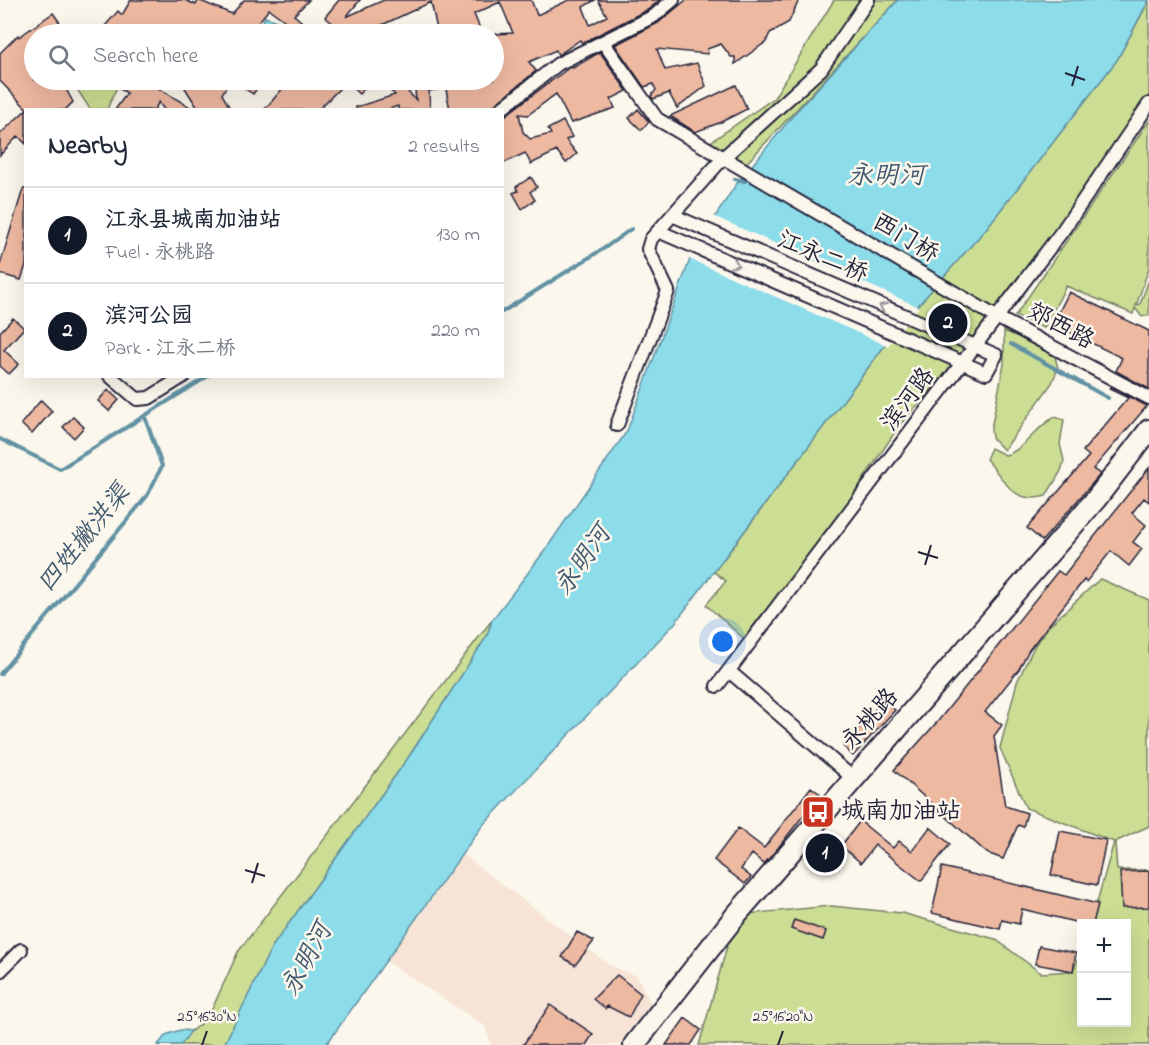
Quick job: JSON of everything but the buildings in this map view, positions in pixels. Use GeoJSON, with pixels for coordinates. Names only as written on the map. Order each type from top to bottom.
{"type":"FeatureCollection","features":[{"type":"Feature","properties":{"kind":"main road","name":"永桃路"},"geometry":{"type":"LineString","coordinates":[[634,1045],[736,915],[1096,499],[1149,430]]}},
{"type":"Feature","properties":{"kind":"street"},"geometry":{"type":"LineString","coordinates":[[503,108],[558,64],[654,16],[673,0]]}},
{"type":"Feature","properties":{"kind":"street"},"geometry":{"type":"LineString","coordinates":[[617,425],[668,291],[648,249],[651,239],[724,157],[821,69],[868,0]]}},
{"type":"Feature","properties":{"kind":"street","name":"西门桥"},"geometry":{"type":"LineString","coordinates":[[603,42],[657,119],[743,167],[952,292]]}},
{"type":"Feature","properties":{"kind":"street","name":"滨河路"},"geometry":{"type":"LineString","coordinates":[[717,687],[998,318],[1063,230],[1149,104]]}},
{"type":"Feature","properties":{"kind":"street","name":"江永二桥"},"geometry":{"type":"LineString","coordinates":[[658,231],[986,373],[996,355],[672,215]]}},
{"type":"Feature","properties":{"kind":"street","name":"郊西路"},"geometry":{"type":"LineString","coordinates":[[952,292],[1149,398]]}},
{"type":"Feature","properties":{"kind":"street"},"geometry":{"type":"LineString","coordinates":[[112,378],[137,399],[149,398],[181,378]]}},
{"type":"Feature","properties":{"kind":"street"},"geometry":{"type":"LineString","coordinates":[[729,671],[854,778]]}},
{"type":"Feature","properties":{"kind":"street"},"geometry":{"type":"LineString","coordinates":[[0,971],[21,950]]}},
{"type":"Feature","properties":{"kind":"shaded area"},"geometry":{"type":"Polygon","coordinates":[[[462,854],[611,966],[637,976],[657,1016],[634,1045],[491,1045],[485,1026],[386,961],[462,854]]]}},
{"type":"Feature","properties":{"kind":"green space"},"geometry":{"type":"Polygon","coordinates":[[[834,0],[898,0],[743,167],[705,146],[774,98],[834,0]]]}},
{"type":"Feature","properties":{"kind":"green space"},"geometry":{"type":"Polygon","coordinates":[[[1149,1],[1149,103],[998,318],[901,423],[778,607],[750,644],[706,605],[726,581],[714,572],[898,328],[985,230],[1117,60],[1149,1]]]}},
{"type":"Feature","properties":{"kind":"green space"},"geometry":{"type":"Polygon","coordinates":[[[78,90],[116,90],[107,108],[89,108],[78,90]]]}},
{"type":"Feature","properties":{"kind":"green space"},"geometry":{"type":"Polygon","coordinates":[[[1149,121],[1149,268],[1136,306],[1140,304],[1149,280],[1149,315],[1142,317],[1135,308],[1133,314],[1066,286],[1044,328],[1015,316],[1149,121]]]}},
{"type":"Feature","properties":{"kind":"green space"},"geometry":{"type":"Polygon","coordinates":[[[1004,331],[1043,347],[1055,357],[1058,368],[1052,383],[1004,450],[992,438],[991,429],[1004,364],[1004,331]]]}},
{"type":"Feature","properties":{"kind":"green space"},"geometry":{"type":"Polygon","coordinates":[[[1055,417],[1064,420],[1060,444],[1064,461],[1061,471],[1046,496],[1034,498],[1017,494],[986,459],[991,448],[1005,455],[1012,452],[1055,417]]]}},
{"type":"Feature","properties":{"kind":"green space"},"geometry":{"type":"Polygon","coordinates":[[[1100,579],[1149,600],[1149,826],[1115,842],[1117,870],[1149,870],[1149,1045],[699,1045],[736,915],[831,906],[902,913],[995,939],[1041,973],[1073,971],[1077,962],[1077,1027],[1131,1027],[1131,919],[1092,919],[1114,842],[1026,808],[1000,748],[1017,682],[1035,645],[1049,626],[1100,579]]]}},
{"type":"Feature","properties":{"kind":"green space"},"geometry":{"type":"Polygon","coordinates":[[[492,620],[487,636],[408,758],[272,947],[224,1045],[158,1045],[172,1033],[191,1031],[208,1018],[238,952],[492,620]]]}},
{"type":"Feature","properties":{"kind":"water","name":"永明河"},"geometry":{"type":"Polygon","coordinates":[[[898,0],[1149,0],[1117,60],[985,230],[898,328],[675,623],[482,826],[326,1045],[224,1045],[272,947],[408,758],[487,636],[492,620],[546,549],[627,431],[693,251],[735,186],[795,113],[898,0]]]}},
{"type":"Feature","properties":{"kind":"water"},"geometry":{"type":"Polygon","coordinates":[[[265,17],[280,22],[280,24],[262,24],[265,17]]]}},
{"type":"Feature","properties":{"kind":"water"},"geometry":{"type":"Polygon","coordinates":[[[180,1030],[191,1031],[181,1045],[158,1045],[166,1035],[180,1030]]]}},
{"type":"Feature","properties":{"kind":"pier"},"geometry":{"type":"Polygon","coordinates":[[[713,216],[919,307],[888,346],[687,258],[713,216]]]}},
{"type":"Feature","properties":{"kind":"waterway"},"geometry":{"type":"LineString","coordinates":[[735,179],[745,181]]}},
{"type":"Feature","properties":{"kind":"waterway","name":"四姓撇洪渠"},"geometry":{"type":"LineString","coordinates":[[504,311],[631,229]]}},
{"type":"Feature","properties":{"kind":"waterway"},"geometry":{"type":"LineString","coordinates":[[1011,344],[1108,398]]}},
{"type":"Feature","properties":{"kind":"waterway","name":"四姓撇洪渠"},"geometry":{"type":"LineString","coordinates":[[0,439],[60,469],[205,378]]}},
{"type":"Feature","properties":{"kind":"waterway","name":"四姓撇洪渠"},"geometry":{"type":"LineString","coordinates":[[0,674],[147,496],[162,466],[145,417]]}},
{"type":"Feature","properties":{"kind":"place","name":"滨河公园"},"geometry":{"type":"Point","coordinates":[948,323]}},
{"type":"Feature","properties":{"kind":"place","name":"城南加油站"},"geometry":{"type":"Point","coordinates":[818,812]}},
{"type":"Feature","properties":{"kind":"place","name":"江永县城南加油站"},"geometry":{"type":"Point","coordinates":[825,853]}}]}
